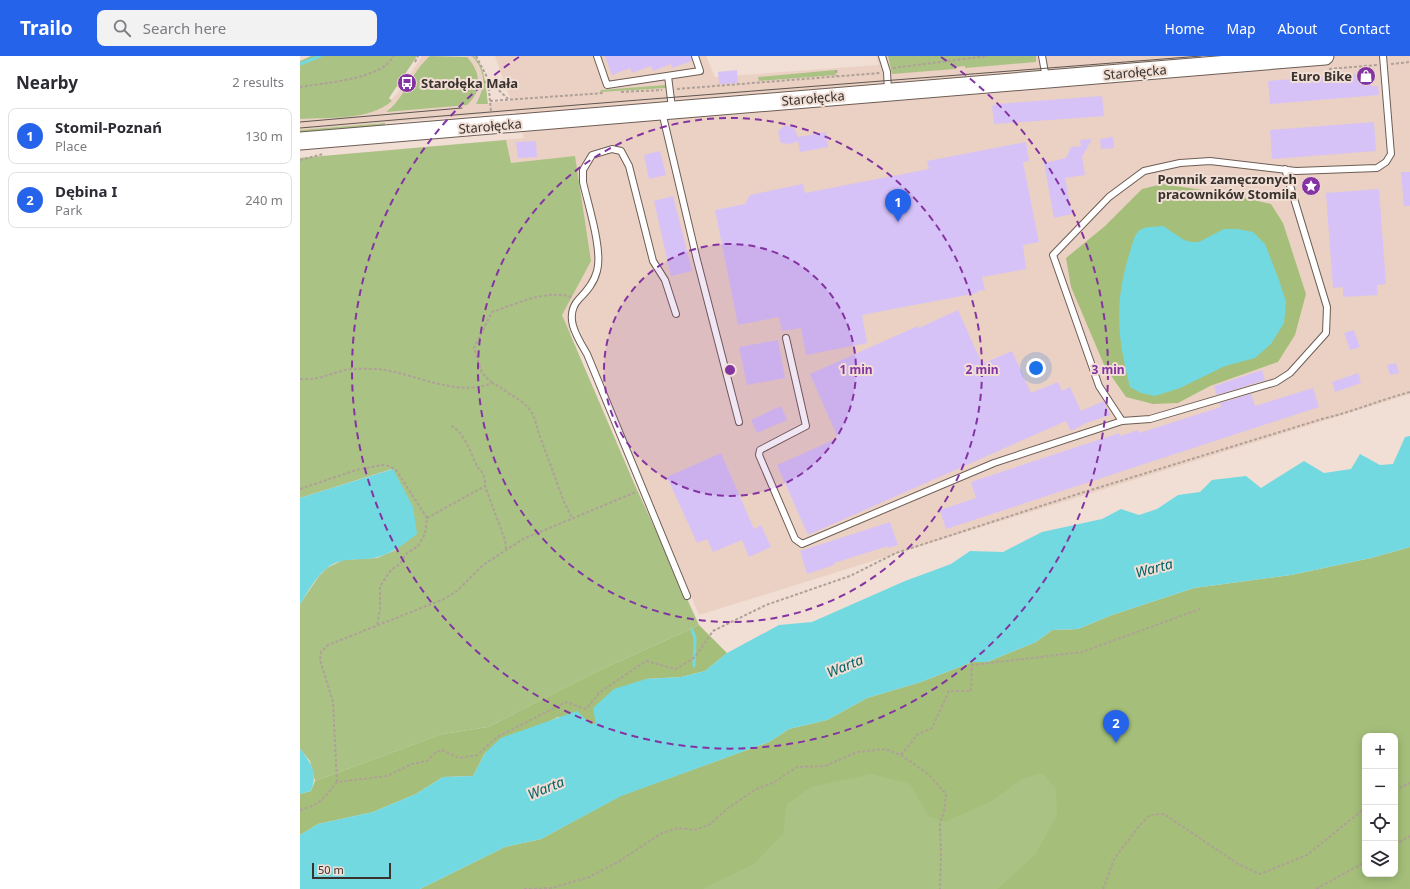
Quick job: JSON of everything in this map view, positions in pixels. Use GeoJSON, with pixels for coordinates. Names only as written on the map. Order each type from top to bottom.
{"type":"FeatureCollection","features":[{"type":"Feature","properties":{"kind":"street","name":"Starołęcka"},"geometry":{"type":"LineString","coordinates":[[300,141],[1046,79],[1197,64],[1325,56]]}},
{"type":"Feature","properties":{"kind":"lane"},"geometry":{"type":"LineString","coordinates":[[597,56],[607,85],[700,71],[695,56]]}},
{"type":"Feature","properties":{"kind":"lane"},"geometry":{"type":"LineString","coordinates":[[882,56],[887,72],[888,92]]}},
{"type":"Feature","properties":{"kind":"lane"},"geometry":{"type":"LineString","coordinates":[[1042,56],[1046,79]]}},
{"type":"Feature","properties":{"kind":"lane"},"geometry":{"type":"LineString","coordinates":[[1122,421],[1099,386],[1053,255],[1109,197],[1144,170],[1180,163],[1210,161],[1296,171],[1377,168],[1386,162],[1390,154],[1384,56]]}},
{"type":"Feature","properties":{"kind":"lane"},"geometry":{"type":"LineString","coordinates":[[668,76],[670,90],[667,110],[696,260],[739,422]]}},
{"type":"Feature","properties":{"kind":"lane"},"geometry":{"type":"LineString","coordinates":[[676,314],[665,280],[653,261],[629,166],[621,151],[612,149],[592,155],[583,170],[583,182],[599,252],[598,271],[589,290],[578,300],[571,314],[572,324],[587,354],[687,596]]}},
{"type":"Feature","properties":{"kind":"lane"},"geometry":{"type":"LineString","coordinates":[[786,338],[806,426],[760,450],[759,455],[795,539],[802,544],[994,463],[1122,421],[1150,419],[1276,382],[1290,373],[1326,333],[1327,307],[1285,169]]}},
{"type":"Feature","properties":{"kind":"path"},"geometry":{"type":"LineString","coordinates":[[300,87],[365,76],[387,65],[393,56]]}},
{"type":"Feature","properties":{"kind":"path"},"geometry":{"type":"LineString","coordinates":[[414,62],[418,56]]}},
{"type":"Feature","properties":{"kind":"path"},"geometry":{"type":"LineString","coordinates":[[476,56],[488,79],[508,100]]}},
{"type":"Feature","properties":{"kind":"path"},"geometry":{"type":"LineString","coordinates":[[617,92],[670,90],[887,72],[899,66],[988,56]]}},
{"type":"Feature","properties":{"kind":"path"},"geometry":{"type":"LineString","coordinates":[[836,70],[837,76]]}},
{"type":"Feature","properties":{"kind":"path"},"geometry":{"type":"LineString","coordinates":[[488,79],[490,101],[610,93]]}},
{"type":"Feature","properties":{"kind":"path"},"geometry":{"type":"LineString","coordinates":[[300,160],[330,152]]}},
{"type":"Feature","properties":{"kind":"path"},"geometry":{"type":"LineString","coordinates":[[572,518],[564,502],[538,430],[536,418],[528,406],[516,396],[492,383],[482,374],[474,348],[492,312],[538,297],[561,294],[578,300]]}},
{"type":"Feature","properties":{"kind":"path"},"geometry":{"type":"LineString","coordinates":[[300,379],[310,380],[346,369],[378,370],[418,377],[444,386],[486,386],[492,383]]}},
{"type":"Feature","properties":{"kind":"path"},"geometry":{"type":"LineString","coordinates":[[337,782],[387,776],[412,764],[427,762],[436,752],[442,750],[459,758],[476,755],[497,737],[566,702],[586,709],[600,692],[646,661],[676,669],[695,657],[713,630],[766,605],[850,576],[896,553],[1081,493],[1322,419],[1352,412],[1370,404],[1410,392]]}},
{"type":"Feature","properties":{"kind":"path"},"geometry":{"type":"LineString","coordinates":[[451,426],[456,428],[460,433],[478,468],[481,470],[485,479],[485,486],[505,540],[506,549]]}},
{"type":"Feature","properties":{"kind":"path"},"geometry":{"type":"LineString","coordinates":[[300,489],[356,470],[382,465],[389,466],[396,470],[427,518],[425,534],[418,546],[406,554],[400,564],[391,570],[380,586],[380,609],[377,626]]}},
{"type":"Feature","properties":{"kind":"path"},"geometry":{"type":"LineString","coordinates":[[427,518],[485,486]]}},
{"type":"Feature","properties":{"kind":"path"},"geometry":{"type":"LineString","coordinates":[[300,810],[312,807],[323,800],[337,782],[333,702],[320,660],[321,652],[328,645],[444,599],[457,591],[483,565],[523,539],[642,489]]}},
{"type":"Feature","properties":{"kind":"path"},"geometry":{"type":"LineString","coordinates":[[901,755],[918,734],[932,728],[949,691],[971,692],[972,665],[1082,652],[1200,609]]}},
{"type":"Feature","properties":{"kind":"path"},"geometry":{"type":"LineString","coordinates":[[524,889],[552,888],[588,877],[618,862],[662,833],[678,828],[695,830],[709,825],[728,808],[756,789],[773,783],[797,768],[825,766],[857,752],[885,749],[901,755],[928,774],[946,794],[944,812],[940,824],[940,889]]}},
{"type":"Feature","properties":{"kind":"path"},"geometry":{"type":"LineString","coordinates":[[1398,789],[1410,783]]}},
{"type":"Feature","properties":{"kind":"path"},"geometry":{"type":"LineString","coordinates":[[1103,889],[1114,859],[1130,840],[1139,826],[1150,815],[1164,814],[1238,864],[1260,874],[1307,855],[1362,810]]}},
{"type":"Feature","properties":{"kind":"path"},"geometry":{"type":"LineString","coordinates":[[1398,843],[1410,836]]}},
{"type":"Feature","properties":{"kind":"path"},"geometry":{"type":"LineString","coordinates":[[1316,889],[1362,864]]}},
{"type":"Feature","properties":{"kind":"shaded area"},"geometry":{"type":"Polygon","coordinates":[[[422,56],[430,56],[421,66],[400,99],[386,111],[467,57],[466,56],[472,56],[482,73],[483,89],[476,104],[511,101],[495,56],[706,56],[715,77],[879,65],[876,56],[1410,56],[1410,394],[699,615],[580,330],[456,372],[300,363],[300,158],[524,138],[515,112],[300,130],[300,119],[369,113],[385,106],[398,93],[422,56]]]}},
{"type":"Feature","properties":{"kind":"green space"},"geometry":{"type":"Polygon","coordinates":[[[311,56],[417,56],[389,98],[392,101],[382,107],[372,112],[348,117],[300,119],[300,61],[311,56]]]}},
{"type":"Feature","properties":{"kind":"green space"},"geometry":{"type":"Polygon","coordinates":[[[430,56],[467,57],[475,69],[478,81],[478,88],[472,100],[467,105],[386,112],[399,99],[423,62],[430,56]]]}},
{"type":"Feature","properties":{"kind":"green space"},"geometry":{"type":"Polygon","coordinates":[[[472,56],[474,56],[478,61],[483,73],[488,104],[476,104],[482,91],[483,79],[480,68],[472,56]]]}},
{"type":"Feature","properties":{"kind":"green space"},"geometry":{"type":"Polygon","coordinates":[[[888,56],[1036,56],[1036,62],[965,68],[965,66],[955,67],[955,69],[892,74],[888,56]]]}},
{"type":"Feature","properties":{"kind":"green space"},"geometry":{"type":"Polygon","coordinates":[[[835,70],[836,75],[759,81],[758,77],[835,70]]]}},
{"type":"Feature","properties":{"kind":"green space"},"geometry":{"type":"Polygon","coordinates":[[[666,85],[666,88],[600,92],[601,90],[666,85]]]}},
{"type":"Feature","properties":{"kind":"green space"},"geometry":{"type":"Polygon","coordinates":[[[385,123],[385,128],[300,133],[300,130],[385,123]]]}},
{"type":"Feature","properties":{"kind":"green space"},"geometry":{"type":"Polygon","coordinates":[[[506,140],[511,163],[575,156],[591,261],[562,315],[634,483],[699,625],[596,672],[488,727],[442,734],[315,781],[310,761],[300,749],[300,604],[319,576],[327,568],[343,560],[377,558],[396,550],[392,469],[300,498],[300,158],[506,140]]]}},
{"type":"Feature","properties":{"kind":"green space"},"geometry":{"type":"Polygon","coordinates":[[[1162,184],[1223,193],[1271,204],[1283,223],[1306,294],[1295,335],[1278,362],[1210,386],[1178,403],[1153,404],[1126,397],[1105,367],[1071,287],[1066,258],[1105,226],[1142,189],[1162,184]]]}},
{"type":"Feature","properties":{"kind":"green space"},"geometry":{"type":"Polygon","coordinates":[[[1410,547],[1410,889],[997,889],[1035,855],[1057,815],[1056,789],[1042,773],[1022,779],[990,802],[945,822],[928,816],[910,784],[872,774],[811,787],[787,804],[783,834],[754,864],[703,889],[420,889],[505,847],[541,839],[620,796],[769,742],[789,729],[827,720],[867,698],[921,682],[972,662],[987,662],[1036,642],[1052,630],[1078,629],[1112,615],[1194,588],[1291,575],[1371,558],[1410,547]]]}},
{"type":"Feature","properties":{"kind":"green space"},"geometry":{"type":"Polygon","coordinates":[[[1407,591],[1410,889],[505,889],[518,882],[1407,591]]]}},
{"type":"Feature","properties":{"kind":"green space"},"geometry":{"type":"Polygon","coordinates":[[[699,625],[727,653],[705,671],[681,677],[646,679],[596,724],[558,717],[485,753],[473,776],[443,777],[416,794],[373,812],[318,824],[300,835],[300,794],[311,791],[315,781],[442,734],[488,727],[596,672],[699,625]]]}},
{"type":"Feature","properties":{"kind":"water"},"geometry":{"type":"Polygon","coordinates":[[[1163,226],[1184,240],[1191,242],[1199,242],[1224,229],[1237,229],[1253,232],[1265,244],[1286,302],[1284,323],[1271,344],[1255,358],[1225,366],[1180,388],[1155,396],[1141,393],[1130,387],[1122,352],[1119,320],[1121,287],[1132,243],[1136,234],[1145,228],[1163,226]]]}},
{"type":"Feature","properties":{"kind":"water","name":"Warta"},"geometry":{"type":"Polygon","coordinates":[[[1410,436],[1410,547],[1371,558],[1291,575],[1194,588],[1112,615],[1078,629],[1052,630],[1036,642],[987,662],[972,662],[921,682],[867,698],[827,720],[789,729],[769,742],[621,796],[541,839],[505,847],[420,889],[300,889],[300,835],[318,824],[373,812],[416,794],[443,777],[473,776],[485,753],[501,738],[577,711],[590,724],[596,724],[593,708],[614,689],[646,679],[681,677],[705,671],[727,653],[779,625],[812,622],[905,581],[951,564],[970,551],[1003,552],[1042,532],[1102,519],[1121,509],[1139,515],[1157,509],[1178,495],[1200,492],[1212,480],[1246,476],[1261,488],[1304,461],[1324,473],[1351,469],[1360,454],[1380,465],[1393,464],[1405,437],[1410,436]]]}},
{"type":"Feature","properties":{"kind":"water"},"geometry":{"type":"Polygon","coordinates":[[[393,469],[413,507],[417,534],[389,553],[378,557],[345,560],[332,565],[318,577],[300,604],[300,498],[393,469]]]}},
{"type":"Feature","properties":{"kind":"water"},"geometry":{"type":"Polygon","coordinates":[[[300,749],[312,768],[314,779],[311,791],[300,794],[300,749]]]}},
{"type":"Feature","properties":{"kind":"building"},"geometry":{"type":"Polygon","coordinates":[[[605,56],[691,56],[692,61],[672,68],[671,64],[653,71],[651,66],[632,73],[630,68],[612,75],[605,56]]]}},
{"type":"Feature","properties":{"kind":"building"},"geometry":{"type":"Polygon","coordinates":[[[737,70],[738,83],[719,84],[718,72],[737,70]]]}},
{"type":"Feature","properties":{"kind":"building"},"geometry":{"type":"Polygon","coordinates":[[[1369,73],[1371,86],[1378,86],[1379,95],[1270,104],[1268,81],[1369,73]]]}},
{"type":"Feature","properties":{"kind":"building"},"geometry":{"type":"Polygon","coordinates":[[[1102,96],[1104,116],[994,124],[992,106],[997,104],[1102,96]]]}},
{"type":"Feature","properties":{"kind":"building"},"geometry":{"type":"Polygon","coordinates":[[[1374,122],[1376,151],[1272,159],[1270,130],[1374,122]]]}},
{"type":"Feature","properties":{"kind":"building"},"geometry":{"type":"Polygon","coordinates":[[[786,125],[794,128],[798,137],[826,132],[828,147],[800,152],[798,141],[790,144],[781,143],[778,133],[780,129],[786,125]]]}},
{"type":"Feature","properties":{"kind":"building"},"geometry":{"type":"Polygon","coordinates":[[[1113,137],[1114,148],[1101,149],[1100,139],[1113,137]]]}},
{"type":"Feature","properties":{"kind":"building"},"geometry":{"type":"Polygon","coordinates":[[[1092,139],[1082,157],[1085,175],[1065,178],[1072,214],[1054,218],[1044,163],[1066,158],[1071,147],[1081,146],[1080,140],[1092,139]]]}},
{"type":"Feature","properties":{"kind":"building"},"geometry":{"type":"Polygon","coordinates":[[[536,141],[537,157],[518,158],[516,142],[536,141]]]}},
{"type":"Feature","properties":{"kind":"building"},"geometry":{"type":"Polygon","coordinates":[[[1026,142],[1029,161],[1023,162],[1039,242],[1023,245],[1026,269],[982,277],[985,290],[977,291],[977,293],[862,315],[867,343],[806,355],[801,328],[782,331],[779,317],[738,325],[715,210],[745,204],[750,195],[803,184],[805,193],[929,169],[927,161],[1026,142]]]}},
{"type":"Feature","properties":{"kind":"building"},"geometry":{"type":"Polygon","coordinates":[[[660,151],[666,175],[649,179],[644,155],[660,151]]]}},
{"type":"Feature","properties":{"kind":"building"},"geometry":{"type":"Polygon","coordinates":[[[1401,172],[1410,172],[1410,206],[1404,206],[1401,172]]]}},
{"type":"Feature","properties":{"kind":"building"},"geometry":{"type":"Polygon","coordinates":[[[1379,189],[1386,284],[1377,285],[1378,295],[1343,297],[1343,287],[1333,288],[1326,193],[1379,189]]]}},
{"type":"Feature","properties":{"kind":"building"},"geometry":{"type":"Polygon","coordinates":[[[673,196],[692,271],[671,276],[654,201],[673,196]]]}},
{"type":"Feature","properties":{"kind":"building"},"geometry":{"type":"Polygon","coordinates":[[[958,310],[982,364],[1012,351],[1031,393],[1058,382],[1062,391],[1070,387],[1081,411],[1104,401],[1110,415],[1086,423],[1071,431],[1066,421],[808,535],[777,465],[838,438],[810,374],[958,310]]]}},
{"type":"Feature","properties":{"kind":"building"},"geometry":{"type":"Polygon","coordinates":[[[1354,330],[1360,347],[1350,350],[1344,333],[1354,330]]]}},
{"type":"Feature","properties":{"kind":"building"},"geometry":{"type":"Polygon","coordinates":[[[778,340],[785,378],[747,385],[739,347],[778,340]]]}},
{"type":"Feature","properties":{"kind":"building"},"geometry":{"type":"Polygon","coordinates":[[[1396,363],[1399,373],[1390,375],[1387,365],[1396,363]]]}},
{"type":"Feature","properties":{"kind":"building"},"geometry":{"type":"Polygon","coordinates":[[[1262,370],[1265,380],[1217,395],[1214,386],[1262,370]]]}},
{"type":"Feature","properties":{"kind":"building"},"geometry":{"type":"Polygon","coordinates":[[[1358,373],[1361,383],[1335,392],[1332,382],[1358,373]]]}},
{"type":"Feature","properties":{"kind":"building"},"geometry":{"type":"Polygon","coordinates":[[[1313,388],[1319,407],[946,529],[940,510],[976,498],[971,482],[1119,433],[1120,436],[1138,430],[1139,433],[1221,407],[1220,403],[1251,394],[1255,406],[1313,388]]]}},
{"type":"Feature","properties":{"kind":"building"},"geometry":{"type":"Polygon","coordinates":[[[781,406],[787,420],[757,433],[751,420],[781,406]]]}},
{"type":"Feature","properties":{"kind":"building"},"geometry":{"type":"Polygon","coordinates":[[[721,453],[754,529],[761,525],[771,547],[749,557],[742,540],[713,552],[707,539],[697,543],[667,477],[721,453]]]}},
{"type":"Feature","properties":{"kind":"building"},"geometry":{"type":"Polygon","coordinates":[[[890,522],[898,545],[888,548],[888,546],[834,563],[834,565],[807,574],[800,551],[890,522]]]}},
{"type":"Feature","properties":{"kind":"waterway"},"geometry":{"type":"LineString","coordinates":[[300,64],[320,56]]}},
{"type":"Feature","properties":{"kind":"waterway"},"geometry":{"type":"LineString","coordinates":[[692,630],[695,638],[694,666]]}},
{"type":"Feature","properties":{"kind":"tram line"},"geometry":{"type":"LineString","coordinates":[[300,128],[1201,56]]}},
{"type":"Feature","properties":{"kind":"tram line"},"geometry":{"type":"LineString","coordinates":[[300,122],[462,108]]}},
{"type":"Feature","properties":{"kind":"place","name":"Euro Bike"},"geometry":{"type":"Point","coordinates":[1366,76]}},
{"type":"Feature","properties":{"kind":"place","name":"Starołęka Mała"},"geometry":{"type":"Point","coordinates":[407,83]}},
{"type":"Feature","properties":{"kind":"place","name":"Pomnik zamęczonych pracowników Stomila"},"geometry":{"type":"Point","coordinates":[1311,186]}},
{"type":"Feature","properties":{"kind":"place","name":"Stomil-Poznań"},"geometry":{"type":"Point","coordinates":[898,222]}},
{"type":"Feature","properties":{"kind":"place","name":"Dębina I"},"geometry":{"type":"Point","coordinates":[1116,743]}}]}
